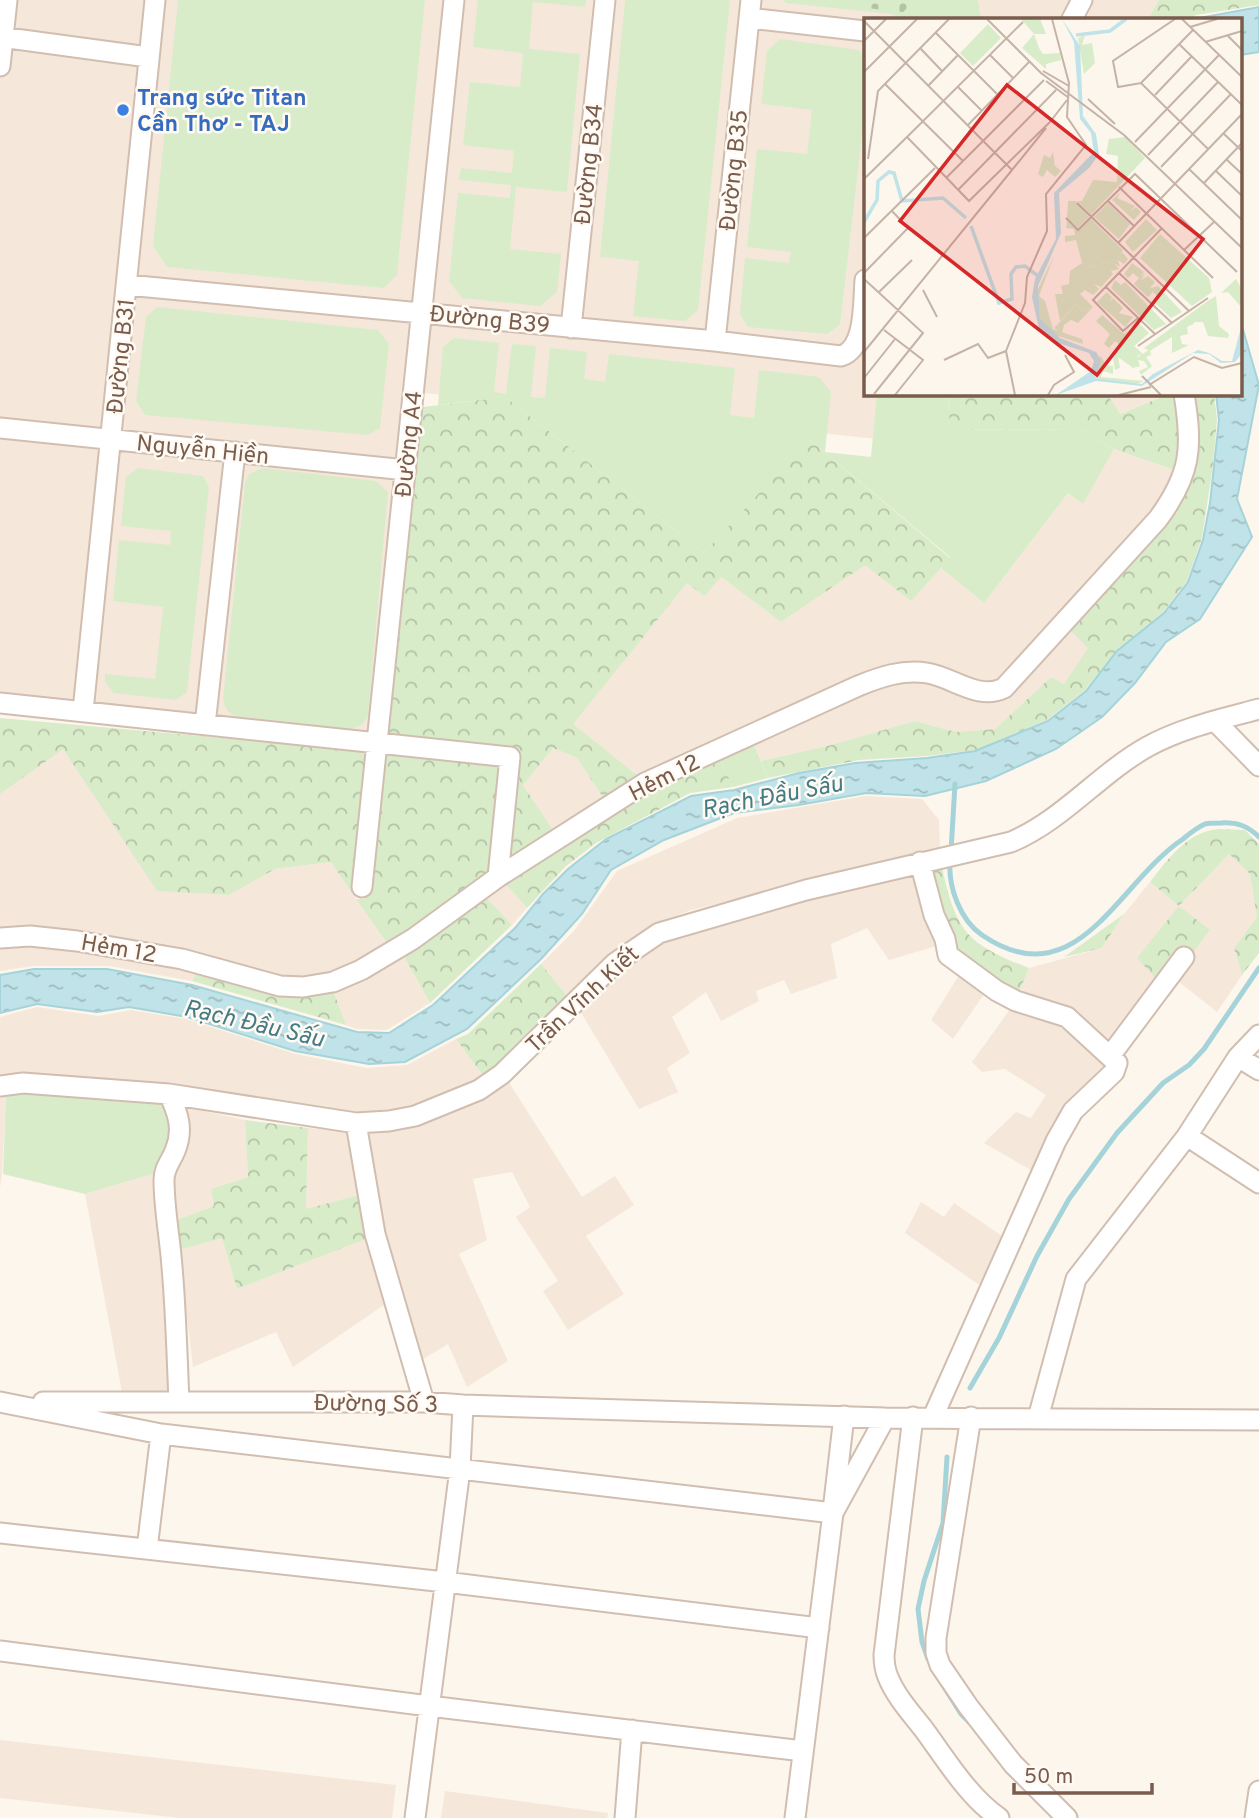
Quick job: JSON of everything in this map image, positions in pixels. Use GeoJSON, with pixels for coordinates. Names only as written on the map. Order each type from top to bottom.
{"type":"FeatureCollection","features":[{"type":"Feature","properties":{"kind":"street"},"geometry":{"type":"LineString","coordinates":[[0,66],[7,0]]}},
{"type":"Feature","properties":{"kind":"street","name":"Đường B31"},"geometry":{"type":"LineString","coordinates":[[83,711],[155,0]]}},
{"type":"Feature","properties":{"kind":"street","name":"Đường A4"},"geometry":{"type":"LineString","coordinates":[[362,887],[454,0]]}},
{"type":"Feature","properties":{"kind":"street","name":"Đường B34"},"geometry":{"type":"LineString","coordinates":[[570,328],[605,0]]}},
{"type":"Feature","properties":{"kind":"street"},"geometry":{"type":"LineString","coordinates":[[1073,18],[1082,0]]}},
{"type":"Feature","properties":{"kind":"street"},"geometry":{"type":"LineString","coordinates":[[750,9],[864,31]]}},
{"type":"Feature","properties":{"kind":"street","name":"Đường B35"},"geometry":{"type":"LineString","coordinates":[[715,341],[750,9]]}},
{"type":"Feature","properties":{"kind":"street"},"geometry":{"type":"LineString","coordinates":[[2,37],[148,57]]}},
{"type":"Feature","properties":{"kind":"street","name":"Đường B39"},"geometry":{"type":"LineString","coordinates":[[127,285],[715,341],[841,356],[851,350],[858,340],[864,289]]}},
{"type":"Feature","properties":{"kind":"street","name":"Hẻm 12"},"geometry":{"type":"LineString","coordinates":[[0,937],[30,936],[77,941],[182,959],[280,986],[303,987],[333,982],[393,953],[498,877],[645,783],[866,683],[906,672],[928,673],[983,693],[993,693],[1004,688],[1171,502],[1183,477],[1189,453],[1190,425],[1184,396]]}},
{"type":"Feature","properties":{"kind":"street","name":"Nguyễn Hiền"},"geometry":{"type":"LineString","coordinates":[[0,428],[406,470]]}},
{"type":"Feature","properties":{"kind":"street"},"geometry":{"type":"LineString","coordinates":[[205,725],[235,452]]}},
{"type":"Feature","properties":{"kind":"street"},"geometry":{"type":"LineString","coordinates":[[0,703],[510,757],[498,877]]}},
{"type":"Feature","properties":{"kind":"street","name":"Trần Vĩnh Kiết"},"geometry":{"type":"LineString","coordinates":[[0,1086],[23,1083],[169,1094],[356,1123],[389,1121],[415,1115],[479,1090],[502,1074],[615,963],[659,933],[806,890],[1011,842],[1030,834],[1147,747],[1215,721],[1259,709]]}},
{"type":"Feature","properties":{"kind":"street"},"geometry":{"type":"LineString","coordinates":[[1215,721],[1259,766]]}},
{"type":"Feature","properties":{"kind":"street"},"geometry":{"type":"LineString","coordinates":[[928,860],[934,915],[945,939],[948,955],[1016,1001],[1067,1017],[1117,1063],[1114,1072],[1073,1111],[1056,1141],[923,1417],[884,1656],[888,1678],[900,1698],[969,1790],[986,1809],[999,1818]]}},
{"type":"Feature","properties":{"kind":"street"},"geometry":{"type":"LineString","coordinates":[[1110,1056],[1184,957]]}},
{"type":"Feature","properties":{"kind":"street"},"geometry":{"type":"LineString","coordinates":[[1038,1418],[1076,1279],[1187,1136],[1238,1057],[1259,1035]]}},
{"type":"Feature","properties":{"kind":"street"},"geometry":{"type":"LineString","coordinates":[[1238,1057],[1259,1070]]}},
{"type":"Feature","properties":{"kind":"street"},"geometry":{"type":"LineString","coordinates":[[169,1094],[180,1126],[179,1139],[167,1165],[164,1181],[172,1266],[179,1402]]}},
{"type":"Feature","properties":{"kind":"street"},"geometry":{"type":"LineString","coordinates":[[356,1123],[375,1234],[424,1402]]}},
{"type":"Feature","properties":{"kind":"street"},"geometry":{"type":"LineString","coordinates":[[1187,1136],[1259,1182]]}},
{"type":"Feature","properties":{"kind":"street"},"geometry":{"type":"LineString","coordinates":[[0,1402],[162,1434],[833,1513]]}},
{"type":"Feature","properties":{"kind":"street","name":"Đường Số 3"},"geometry":{"type":"LineString","coordinates":[[0,1402],[424,1402],[463,1405],[460,1469],[415,1818]]}},
{"type":"Feature","properties":{"kind":"street"},"geometry":{"type":"LineString","coordinates":[[463,1405],[886,1418],[1259,1420]]}},
{"type":"Feature","properties":{"kind":"street"},"geometry":{"type":"LineString","coordinates":[[795,1818],[844,1416]]}},
{"type":"Feature","properties":{"kind":"street"},"geometry":{"type":"LineString","coordinates":[[971,1417],[936,1638],[936,1653],[940,1665],[968,1706],[1013,1764],[1067,1818]]}},
{"type":"Feature","properties":{"kind":"street"},"geometry":{"type":"LineString","coordinates":[[833,1513],[886,1418]]}},
{"type":"Feature","properties":{"kind":"street"},"geometry":{"type":"LineString","coordinates":[[147,1549],[162,1434]]}},
{"type":"Feature","properties":{"kind":"street"},"geometry":{"type":"LineString","coordinates":[[0,1533],[445,1581],[819,1628]]}},
{"type":"Feature","properties":{"kind":"street"},"geometry":{"type":"LineString","coordinates":[[0,1651],[803,1751]]}},
{"type":"Feature","properties":{"kind":"street"},"geometry":{"type":"LineString","coordinates":[[625,1818],[632,1730]]}},
{"type":"Feature","properties":{"kind":"street"},"geometry":{"type":"LineString","coordinates":[[1255,1818],[1259,1791]]}},
{"type":"Feature","properties":{"kind":"shaded area"},"geometry":{"type":"Polygon","coordinates":[[[0,0],[975,0],[973,18],[864,18],[864,396],[932,396],[927,444],[424,393],[384,753],[0,714],[0,0]]]}},
{"type":"Feature","properties":{"kind":"shaded area"},"geometry":{"type":"Polygon","coordinates":[[[978,0],[1075,0],[1066,18],[981,18],[978,0]]]}},
{"type":"Feature","properties":{"kind":"shaded area"},"geometry":{"type":"Polygon","coordinates":[[[1088,0],[1159,0],[1149,18],[1078,18],[1088,0]]]}},
{"type":"Feature","properties":{"kind":"shaded area"},"geometry":{"type":"Polygon","coordinates":[[[1108,396],[1164,396],[1119,414],[1108,396]]]}},
{"type":"Feature","properties":{"kind":"shaded area"},"geometry":{"type":"Polygon","coordinates":[[[1114,449],[1180,472],[1167,500],[992,689],[928,669],[642,779],[572,724],[687,583],[721,577],[781,622],[865,564],[910,600],[941,568],[984,603],[1068,493],[1083,503],[1114,449]]]}},
{"type":"Feature","properties":{"kind":"shaded area"},"geometry":{"type":"Polygon","coordinates":[[[1066,626],[1089,648],[1064,684],[1051,677],[995,729],[956,732],[915,721],[831,745],[761,761],[751,738],[908,674],[984,696],[1066,626]]]}},
{"type":"Feature","properties":{"kind":"shaded area"},"geometry":{"type":"Polygon","coordinates":[[[63,748],[157,890],[228,895],[275,869],[331,862],[389,946],[355,966],[326,976],[285,980],[0,931],[0,794],[63,748]]]}},
{"type":"Feature","properties":{"kind":"shaded area"},"geometry":{"type":"Polygon","coordinates":[[[553,748],[577,758],[606,802],[556,834],[523,785],[553,748]]]}},
{"type":"Feature","properties":{"kind":"shaded area"},"geometry":{"type":"Polygon","coordinates":[[[865,796],[922,799],[939,820],[940,850],[691,910],[653,925],[618,947],[568,997],[541,964],[574,931],[617,871],[737,818],[865,796]]]}},
{"type":"Feature","properties":{"kind":"shaded area"},"geometry":{"type":"Polygon","coordinates":[[[1229,854],[1250,874],[1257,917],[1234,948],[1242,975],[1217,1012],[1174,978],[1210,930],[1159,982],[1110,1048],[1017,997],[1029,968],[1102,948],[1124,914],[1150,882],[1179,906],[1229,854]]]}},
{"type":"Feature","properties":{"kind":"shaded area"},"geometry":{"type":"Polygon","coordinates":[[[917,870],[940,945],[889,960],[867,928],[831,944],[837,978],[791,994],[784,980],[756,991],[759,1001],[721,1021],[706,992],[672,1017],[690,1053],[667,1068],[678,1092],[639,1109],[580,1011],[630,962],[667,940],[917,870]]]}},
{"type":"Feature","properties":{"kind":"shaded area"},"geometry":{"type":"Polygon","coordinates":[[[502,880],[527,908],[512,925],[484,895],[502,880]]]}},
{"type":"Feature","properties":{"kind":"shaded area"},"geometry":{"type":"Polygon","coordinates":[[[30,940],[199,967],[192,981],[109,966],[33,966],[0,971],[0,941],[30,940]]]}},
{"type":"Feature","properties":{"kind":"shaded area"},"geometry":{"type":"Polygon","coordinates":[[[402,953],[430,1003],[387,1030],[356,1029],[346,1025],[331,985],[402,953]]]}},
{"type":"Feature","properties":{"kind":"shaded area"},"geometry":{"type":"Polygon","coordinates":[[[961,972],[987,990],[953,1039],[931,1020],[961,972]]]}},
{"type":"Feature","properties":{"kind":"shaded area"},"geometry":{"type":"Polygon","coordinates":[[[1013,1005],[1055,1015],[1112,1067],[1036,1173],[984,1143],[1016,1112],[1031,1118],[1046,1095],[1005,1069],[982,1072],[972,1062],[1013,1005]]]}},
{"type":"Feature","properties":{"kind":"shaded area"},"geometry":{"type":"Polygon","coordinates":[[[37,1007],[99,1016],[131,1010],[186,1019],[296,1054],[366,1068],[407,1065],[456,1039],[484,1077],[432,1100],[392,1112],[361,1115],[171,1084],[23,1074],[0,1075],[0,1017],[37,1007]]]}},
{"type":"Feature","properties":{"kind":"shaded area"},"geometry":{"type":"Polygon","coordinates":[[[508,1081],[582,1197],[615,1176],[634,1205],[586,1236],[624,1294],[568,1330],[543,1291],[558,1281],[516,1217],[530,1207],[512,1172],[473,1179],[487,1240],[459,1254],[508,1361],[467,1387],[448,1344],[420,1361],[381,1235],[365,1132],[409,1128],[485,1098],[508,1081]]]}},
{"type":"Feature","properties":{"kind":"shaded area"},"geometry":{"type":"Polygon","coordinates":[[[6,1095],[2,1174],[0,1188],[0,1097],[6,1095]]]}},
{"type":"Feature","properties":{"kind":"shaded area"},"geometry":{"type":"Polygon","coordinates":[[[186,1107],[245,1120],[248,1177],[212,1189],[214,1206],[176,1220],[171,1178],[187,1133],[186,1107]]]}},
{"type":"Feature","properties":{"kind":"shaded area"},"geometry":{"type":"Polygon","coordinates":[[[308,1128],[353,1132],[363,1194],[306,1210],[308,1128]]]}},
{"type":"Feature","properties":{"kind":"shaded area"},"geometry":{"type":"Polygon","coordinates":[[[159,1172],[186,1396],[125,1408],[85,1194],[159,1172]]]}},
{"type":"Feature","properties":{"kind":"shaded area"},"geometry":{"type":"Polygon","coordinates":[[[921,1202],[944,1217],[954,1203],[1005,1238],[982,1287],[905,1233],[921,1202]]]}},
{"type":"Feature","properties":{"kind":"shaded area"},"geometry":{"type":"Polygon","coordinates":[[[222,1237],[237,1289],[371,1237],[390,1301],[293,1367],[276,1332],[193,1367],[179,1250],[222,1237]]]}},
{"type":"Feature","properties":{"kind":"shaded area"},"geometry":{"type":"Polygon","coordinates":[[[0,1740],[396,1785],[392,1818],[180,1818],[0,1798],[0,1740]]]}},
{"type":"Feature","properties":{"kind":"shaded area"},"geometry":{"type":"Polygon","coordinates":[[[445,1791],[608,1813],[607,1818],[441,1818],[445,1791]]]}},
{"type":"Feature","properties":{"kind":"green space"},"geometry":{"type":"Polygon","coordinates":[[[178,0],[425,0],[397,275],[384,288],[167,267],[153,246],[178,0]]]}},
{"type":"Feature","properties":{"kind":"green space"},"geometry":{"type":"Polygon","coordinates":[[[478,0],[586,0],[585,7],[533,2],[529,49],[580,54],[567,192],[516,187],[510,249],[561,254],[557,292],[540,306],[462,298],[449,281],[458,193],[510,198],[511,185],[459,180],[461,168],[512,173],[514,151],[463,145],[470,82],[520,87],[523,53],[473,47],[478,0]]]}},
{"type":"Feature","properties":{"kind":"green space"},"geometry":{"type":"Polygon","coordinates":[[[625,0],[730,0],[698,310],[685,321],[633,316],[639,261],[600,257],[625,0]]]}},
{"type":"Feature","properties":{"kind":"green space"},"geometry":{"type":"Polygon","coordinates":[[[783,0],[978,0],[981,18],[899,18],[891,14],[786,3],[783,0]]]}},
{"type":"Feature","properties":{"kind":"green space"},"geometry":{"type":"Polygon","coordinates":[[[858,0],[915,0],[903,12],[857,7],[858,0]]]}},
{"type":"Feature","properties":{"kind":"green space"},"geometry":{"type":"Polygon","coordinates":[[[1159,0],[1259,0],[1259,5],[1192,18],[1149,18],[1159,0]]]}},
{"type":"Feature","properties":{"kind":"green space"},"geometry":{"type":"Polygon","coordinates":[[[780,39],[859,50],[864,57],[864,118],[840,325],[827,334],[748,327],[740,314],[745,258],[789,263],[791,252],[747,247],[757,149],[807,154],[812,110],[761,104],[767,51],[780,39]]]}},
{"type":"Feature","properties":{"kind":"green space"},"geometry":{"type":"Polygon","coordinates":[[[157,307],[378,330],[389,344],[380,428],[367,435],[145,415],[136,401],[146,317],[157,307]]]}},
{"type":"Feature","properties":{"kind":"green space"},"geometry":{"type":"Polygon","coordinates":[[[454,338],[499,343],[494,392],[506,394],[512,344],[536,346],[531,397],[545,398],[550,348],[587,352],[584,379],[605,382],[609,354],[735,368],[730,415],[754,418],[759,370],[819,377],[831,392],[825,452],[871,457],[877,396],[948,396],[950,430],[1080,429],[1114,449],[1083,504],[1068,493],[984,603],[941,568],[950,557],[810,440],[704,553],[505,397],[438,405],[443,347],[454,338]]]}},
{"type":"Feature","properties":{"kind":"green space"},"geometry":{"type":"Polygon","coordinates":[[[948,396],[1108,396],[1120,414],[1164,396],[1176,396],[1184,428],[1180,472],[1114,449],[1080,429],[950,430],[948,396]]]}},
{"type":"Feature","properties":{"kind":"green space"},"geometry":{"type":"Polygon","coordinates":[[[1189,396],[1214,396],[1217,419],[1213,465],[1202,538],[1187,581],[1163,612],[1116,652],[1085,690],[1047,720],[976,750],[859,760],[768,778],[761,761],[831,745],[915,721],[956,732],[995,729],[1051,677],[1064,684],[1088,648],[1066,626],[1174,503],[1189,396]]]}},
{"type":"Feature","properties":{"kind":"green space"},"geometry":{"type":"Polygon","coordinates":[[[505,397],[704,553],[809,439],[950,558],[911,601],[865,565],[781,622],[721,577],[704,596],[687,583],[573,724],[642,779],[606,802],[577,758],[553,748],[523,785],[556,834],[508,865],[519,750],[388,735],[423,407],[505,397]]]}},
{"type":"Feature","properties":{"kind":"green space"},"geometry":{"type":"Polygon","coordinates":[[[138,468],[203,476],[209,487],[187,692],[176,700],[113,693],[105,681],[105,674],[155,679],[163,607],[113,601],[119,540],[170,545],[171,531],[121,526],[126,477],[138,468]]]}},
{"type":"Feature","properties":{"kind":"green space"},"geometry":{"type":"Polygon","coordinates":[[[263,468],[376,481],[388,492],[368,716],[354,728],[236,716],[228,712],[225,705],[223,699],[245,483],[249,474],[263,468]]]}},
{"type":"Feature","properties":{"kind":"green space"},"geometry":{"type":"Polygon","coordinates":[[[0,718],[368,751],[352,893],[331,862],[275,869],[229,895],[157,891],[63,749],[0,794],[0,718]]]}},
{"type":"Feature","properties":{"kind":"green space"},"geometry":{"type":"Polygon","coordinates":[[[751,738],[768,778],[733,787],[717,754],[751,738]]]}},
{"type":"Feature","properties":{"kind":"green space"},"geometry":{"type":"Polygon","coordinates":[[[384,753],[502,763],[490,873],[389,946],[356,899],[365,899],[384,753]]]}},
{"type":"Feature","properties":{"kind":"green space"},"geometry":{"type":"Polygon","coordinates":[[[717,754],[733,787],[690,793],[596,843],[565,867],[527,908],[502,880],[584,827],[717,754]]]}},
{"type":"Feature","properties":{"kind":"green space"},"geometry":{"type":"Polygon","coordinates":[[[1245,830],[1259,844],[1259,953],[1242,975],[1234,948],[1257,917],[1250,874],[1229,854],[1179,906],[1150,882],[1188,841],[1208,831],[1245,830]]]}},
{"type":"Feature","properties":{"kind":"green space"},"geometry":{"type":"Polygon","coordinates":[[[942,867],[953,907],[968,933],[991,951],[1029,968],[1017,997],[952,953],[926,868],[942,867]]]}},
{"type":"Feature","properties":{"kind":"green space"},"geometry":{"type":"Polygon","coordinates":[[[484,895],[512,925],[430,1003],[402,953],[484,895]]]}},
{"type":"Feature","properties":{"kind":"green space"},"geometry":{"type":"Polygon","coordinates":[[[1179,906],[1210,930],[1192,954],[1159,982],[1137,958],[1179,906]]]}},
{"type":"Feature","properties":{"kind":"green space"},"geometry":{"type":"Polygon","coordinates":[[[1124,914],[1102,948],[1064,957],[1124,914]]]}},
{"type":"Feature","properties":{"kind":"green space"},"geometry":{"type":"Polygon","coordinates":[[[541,964],[568,997],[484,1077],[456,1039],[468,1034],[541,964]]]}},
{"type":"Feature","properties":{"kind":"green space"},"geometry":{"type":"Polygon","coordinates":[[[199,967],[331,985],[346,1025],[192,981],[199,967]]]}},
{"type":"Feature","properties":{"kind":"green space"},"geometry":{"type":"Polygon","coordinates":[[[35,1093],[168,1100],[173,1133],[159,1172],[85,1194],[3,1174],[6,1095],[35,1093]]]}},
{"type":"Feature","properties":{"kind":"green space"},"geometry":{"type":"Polygon","coordinates":[[[245,1120],[308,1128],[306,1209],[363,1194],[371,1237],[237,1289],[222,1238],[179,1250],[176,1220],[214,1206],[211,1189],[248,1177],[245,1120]]]}},
{"type":"Feature","properties":{"kind":"water"},"geometry":{"type":"Polygon","coordinates":[[[1259,7],[1259,52],[1242,55],[1242,18],[1199,18],[1259,7]]]}},
{"type":"Feature","properties":{"kind":"water","name":"Rạch Đầu Sấu"},"geometry":{"type":"Polygon","coordinates":[[[1242,326],[1259,385],[1237,499],[1252,537],[1200,619],[1166,642],[1135,683],[1102,717],[1056,749],[986,781],[925,796],[866,793],[734,813],[664,840],[611,870],[582,914],[541,959],[467,1029],[405,1062],[369,1064],[295,1051],[187,1017],[129,1007],[97,1012],[37,1004],[0,1013],[0,975],[34,969],[107,969],[192,985],[357,1032],[389,1033],[433,1005],[516,927],[568,869],[606,839],[691,796],[734,790],[799,773],[855,763],[927,758],[975,751],[1048,721],[1086,691],[1117,651],[1164,613],[1188,582],[1203,540],[1219,420],[1216,396],[1242,396],[1242,326]]]}},
{"type":"Feature","properties":{"kind":"waterway"},"geometry":{"type":"LineString","coordinates":[[951,851],[955,784]]}},
{"type":"Feature","properties":{"kind":"waterway"},"geometry":{"type":"LineString","coordinates":[[950,860],[953,892],[967,921],[974,929],[1015,951],[1044,953],[1070,945],[1094,928],[1160,858],[1202,825],[1237,824],[1259,837]]}},
{"type":"Feature","properties":{"kind":"waterway"},"geometry":{"type":"LineString","coordinates":[[970,1388],[999,1338],[1037,1256],[1069,1199],[1117,1133],[1163,1083],[1189,1065],[1204,1049],[1259,968]]}},
{"type":"Feature","properties":{"kind":"waterway"},"geometry":{"type":"LineString","coordinates":[[928,1659],[922,1642],[918,1609],[943,1523],[947,1457]]}},
{"type":"Feature","properties":{"kind":"waterway"},"geometry":{"type":"LineString","coordinates":[[932,1668],[961,1714],[970,1723]]}},
{"type":"Feature","properties":{"kind":"place","name":"Trang sức Titan Cần Thơ - TAJ"},"geometry":{"type":"Point","coordinates":[123,110]}}]}
